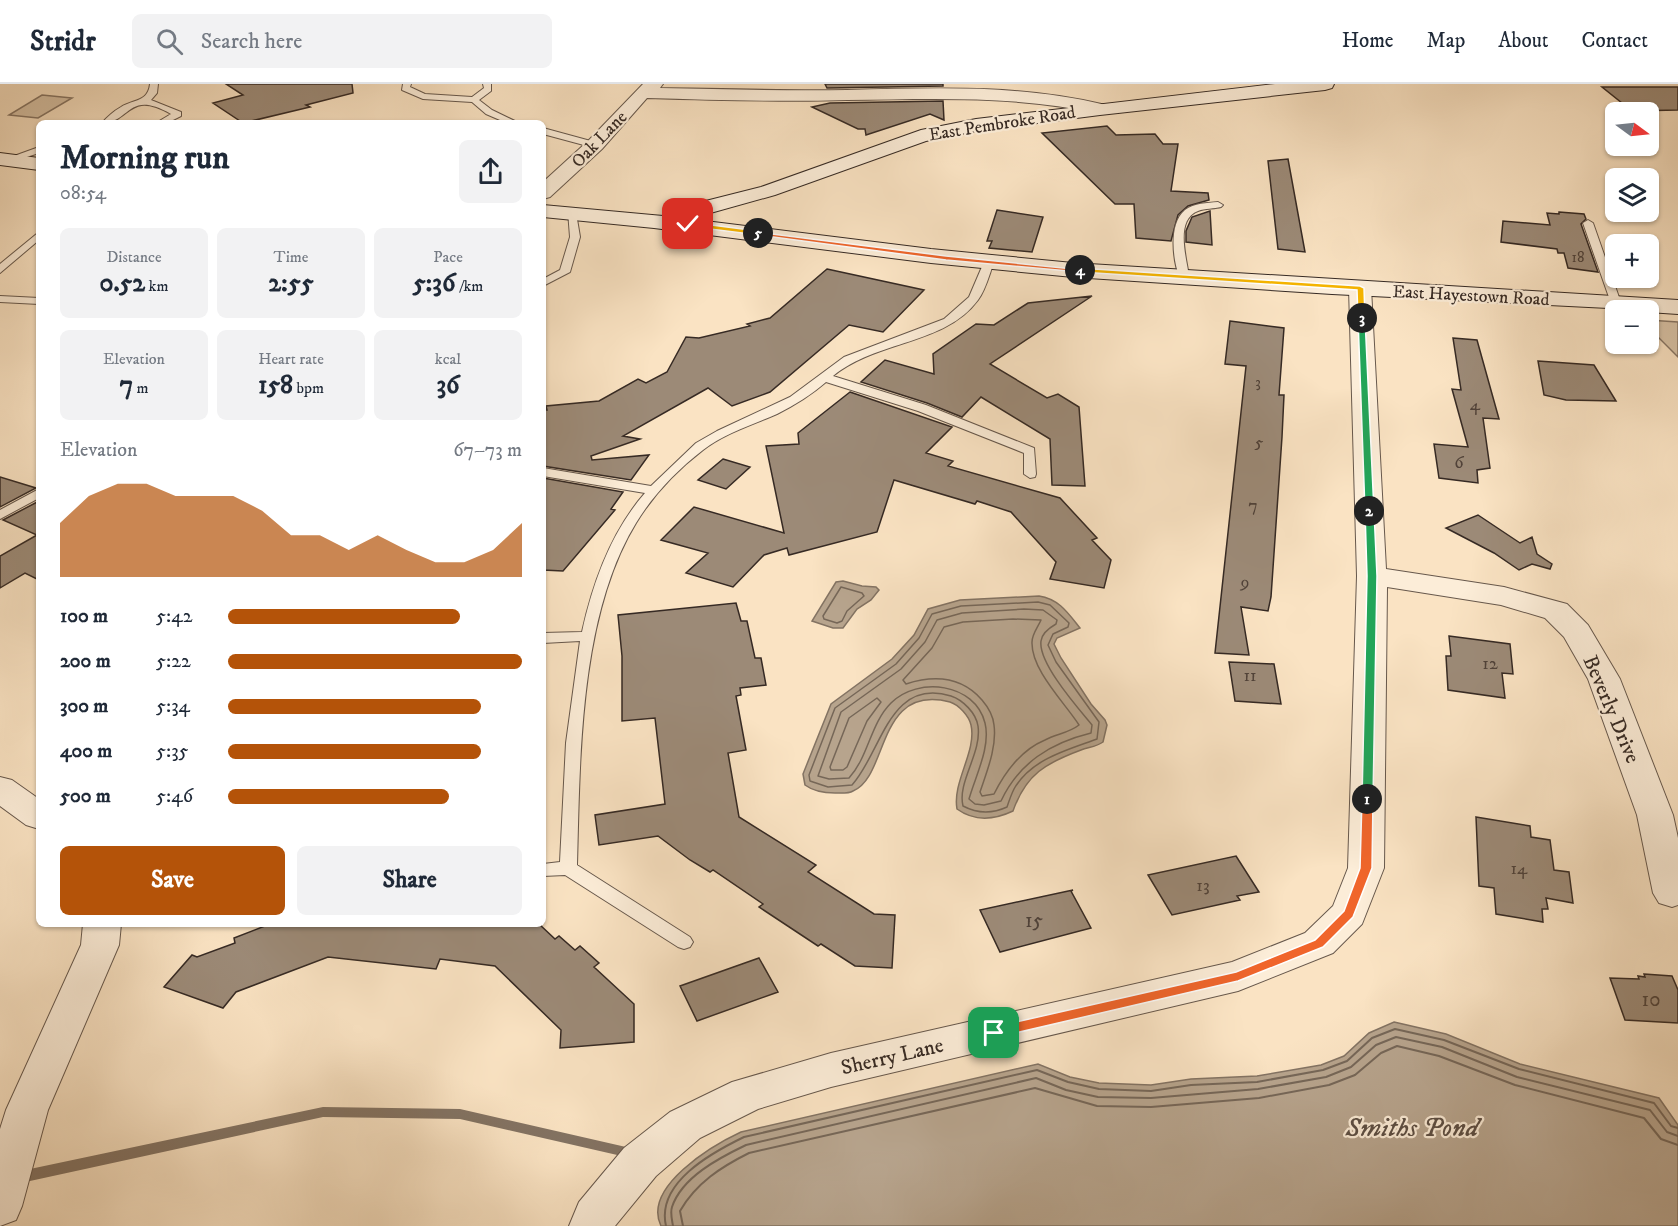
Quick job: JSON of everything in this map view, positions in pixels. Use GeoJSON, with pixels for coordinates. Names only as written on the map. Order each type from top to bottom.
{"type":"FeatureCollection","features":[{"type":"Feature","properties":{"kind":"street","name":"East Pembroke Road"},"geometry":{"type":"LineString","coordinates":[[655,221],[768,191],[921,136],[976,125],[1100,109],[1325,84]]}},
{"type":"Feature","properties":{"kind":"street"},"geometry":{"type":"LineString","coordinates":[[648,89],[834,95],[1001,92],[1038,95],[1100,109]]}},
{"type":"Feature","properties":{"kind":"street","name":"Oak Lane"},"geometry":{"type":"LineString","coordinates":[[546,191],[595,145],[648,89]]}},
{"type":"Feature","properties":{"kind":"street"},"geometry":{"type":"LineString","coordinates":[[4,159],[36,164]]}},
{"type":"Feature","properties":{"kind":"street","name":"East Hayestown Road"},"geometry":{"type":"LineString","coordinates":[[546,211],[655,221],[989,262],[1184,277],[1605,302]]}},
{"type":"Feature","properties":{"kind":"street","name":"Sherry Lane"},"geometry":{"type":"LineString","coordinates":[[592,1226],[595,1216],[640,1162],[685,1125],[747,1095],[831,1070],[1238,976],[1319,943],[1349,914],[1366,868],[1372,576],[1360,288]]}},
{"type":"Feature","properties":{"kind":"street","name":"East Hayestown Road"},"geometry":{"type":"LineString","coordinates":[[1659,306],[1678,308]]}},
{"type":"Feature","properties":{"kind":"street","name":"Beverly Drive"},"geometry":{"type":"LineString","coordinates":[[1372,576],[1504,596],[1556,611],[1577,632],[1604,679],[1655,815],[1672,893]]}},
{"type":"Feature","properties":{"kind":"street"},"geometry":{"type":"LineString","coordinates":[[0,789],[36,814]]}},
{"type":"Feature","properties":{"kind":"street"},"geometry":{"type":"LineString","coordinates":[[0,1206],[27,1110],[100,945],[102,927]]}},
{"type":"Feature","properties":{"kind":"lane"},"geometry":{"type":"LineString","coordinates":[[146,101],[153,93],[154,84]]}},
{"type":"Feature","properties":{"kind":"lane"},"geometry":{"type":"LineString","coordinates":[[407,84],[405,88],[423,96],[474,100],[489,112],[508,120]]}},
{"type":"Feature","properties":{"kind":"lane"},"geometry":{"type":"LineString","coordinates":[[474,100],[488,89],[487,84]]}},
{"type":"Feature","properties":{"kind":"lane"},"geometry":{"type":"LineString","coordinates":[[109,120],[120,109],[146,101],[162,104],[178,114],[166,120]]}},
{"type":"Feature","properties":{"kind":"lane"},"geometry":{"type":"LineString","coordinates":[[546,132],[595,145]]}},
{"type":"Feature","properties":{"kind":"lane"},"geometry":{"type":"LineString","coordinates":[[4,159],[36,151]]}},
{"type":"Feature","properties":{"kind":"lane"},"geometry":{"type":"LineString","coordinates":[[1184,277],[1179,227],[1186,213],[1196,208],[1218,205]]}},
{"type":"Feature","properties":{"kind":"lane"},"geometry":{"type":"LineString","coordinates":[[546,282],[565,272],[575,237],[571,213]]}},
{"type":"Feature","properties":{"kind":"lane"},"geometry":{"type":"LineString","coordinates":[[1588,223],[1615,300]]}},
{"type":"Feature","properties":{"kind":"lane"},"geometry":{"type":"LineString","coordinates":[[0,270],[36,238]]}},
{"type":"Feature","properties":{"kind":"lane"},"geometry":{"type":"LineString","coordinates":[[568,868],[572,770],[588,636],[601,590],[621,538],[652,490],[702,445],[794,400],[854,356],[927,333],[959,315],[974,298],[989,262]]}},
{"type":"Feature","properties":{"kind":"lane"},"geometry":{"type":"LineString","coordinates":[[0,299],[36,301]]}},
{"type":"Feature","properties":{"kind":"lane"},"geometry":{"type":"LineString","coordinates":[[826,378],[922,408],[1030,451],[1030,474]]}},
{"type":"Feature","properties":{"kind":"lane"},"geometry":{"type":"LineString","coordinates":[[546,472],[652,490]]}},
{"type":"Feature","properties":{"kind":"lane"},"geometry":{"type":"LineString","coordinates":[[0,515],[36,495]]}},
{"type":"Feature","properties":{"kind":"lane"},"geometry":{"type":"LineString","coordinates":[[546,638],[588,636]]}},
{"type":"Feature","properties":{"kind":"lane"},"geometry":{"type":"LineString","coordinates":[[546,870],[568,868],[684,942]]}},
{"type":"Feature","properties":{"kind":"shaded area"},"geometry":{"type":"Polygon","coordinates":[[[42,95],[72,98],[38,118],[9,115],[42,95]]]}},
{"type":"Feature","properties":{"kind":"shaded area"},"geometry":{"type":"Polygon","coordinates":[[[1659,321],[1678,322],[1678,357],[1659,338],[1659,321]]]}},
{"type":"Feature","properties":{"kind":"water"},"geometry":{"type":"Polygon","coordinates":[[[843,581],[876,587],[879,590],[871,600],[857,609],[843,628],[833,628],[812,621],[836,582],[843,581]]]}},
{"type":"Feature","properties":{"kind":"water"},"geometry":{"type":"Polygon","coordinates":[[[1039,596],[1058,603],[1080,628],[1057,638],[1054,644],[1091,704],[1105,720],[1107,725],[1103,742],[1048,765],[1024,788],[1013,811],[992,818],[978,818],[957,809],[956,799],[971,745],[970,722],[963,711],[953,703],[926,700],[909,706],[896,718],[873,769],[864,782],[853,791],[827,793],[805,785],[803,774],[831,704],[892,659],[914,635],[928,609],[960,600],[1039,596]]]}},
{"type":"Feature","properties":{"kind":"water","name":"Smiths Pond"},"geometry":{"type":"Polygon","coordinates":[[[1394,1022],[1446,1034],[1520,1064],[1659,1098],[1678,1125],[1678,1226],[661,1226],[658,1211],[662,1197],[671,1183],[698,1157],[741,1132],[1038,1064],[1070,1077],[1099,1083],[1151,1085],[1191,1079],[1257,1076],[1321,1065],[1344,1056],[1369,1033],[1394,1022]]]}},
{"type":"Feature","properties":{"kind":"building"},"geometry":{"type":"Polygon","coordinates":[[[226,84],[352,84],[353,93],[306,105],[310,107],[256,120],[238,120],[213,103],[243,95],[226,84]]]}},
{"type":"Feature","properties":{"kind":"building"},"geometry":{"type":"Polygon","coordinates":[[[825,84],[943,84],[943,86],[827,88],[825,84]]]}},
{"type":"Feature","properties":{"kind":"building"},"geometry":{"type":"Polygon","coordinates":[[[1602,87],[1678,87],[1678,110],[1659,110],[1659,102],[1621,102],[1602,87]]]}},
{"type":"Feature","properties":{"kind":"building"},"geometry":{"type":"Polygon","coordinates":[[[943,101],[944,120],[930,114],[866,135],[865,129],[858,129],[812,107],[830,103],[943,101]]]}},
{"type":"Feature","properties":{"kind":"building"},"geometry":{"type":"Polygon","coordinates":[[[1107,126],[1116,135],[1155,134],[1163,144],[1178,144],[1171,191],[1208,193],[1209,200],[1188,206],[1178,215],[1171,241],[1136,238],[1134,204],[1115,204],[1042,133],[1107,126]]]}},
{"type":"Feature","properties":{"kind":"building"},"geometry":{"type":"Polygon","coordinates":[[[1288,159],[1305,252],[1278,249],[1268,161],[1288,159]]]}},
{"type":"Feature","properties":{"kind":"building"},"geometry":{"type":"Polygon","coordinates":[[[997,210],[1043,217],[1032,252],[989,248],[992,241],[987,241],[997,210]]]}},
{"type":"Feature","properties":{"kind":"building"},"geometry":{"type":"Polygon","coordinates":[[[1210,211],[1212,245],[1186,242],[1186,231],[1192,217],[1210,211]]]}},
{"type":"Feature","properties":{"kind":"building"},"geometry":{"type":"Polygon","coordinates":[[[1559,212],[1584,214],[1586,219],[1581,224],[1598,272],[1568,268],[1564,253],[1558,253],[1557,249],[1501,242],[1503,221],[1550,225],[1547,213],[1559,214],[1559,212]]]}},
{"type":"Feature","properties":{"kind":"building"},"geometry":{"type":"Polygon","coordinates":[[[827,269],[924,290],[883,332],[849,325],[770,392],[732,406],[708,388],[623,436],[640,439],[591,456],[592,460],[649,455],[631,480],[546,466],[546,406],[599,401],[638,379],[646,383],[667,372],[686,337],[699,338],[750,326],[747,324],[770,318],[827,269]]]}},
{"type":"Feature","properties":{"kind":"building"},"geometry":{"type":"Polygon","coordinates":[[[1092,296],[990,364],[1047,398],[1058,394],[1079,407],[1085,486],[1052,485],[1050,439],[981,397],[962,417],[861,382],[885,360],[934,374],[933,354],[976,324],[994,325],[1028,303],[1092,296]]]}},
{"type":"Feature","properties":{"kind":"building"},"geometry":{"type":"Polygon","coordinates":[[[1230,321],[1284,328],[1279,395],[1284,395],[1282,437],[1271,597],[1268,611],[1241,607],[1249,655],[1215,653],[1246,366],[1225,364],[1230,321]]]}},
{"type":"Feature","properties":{"kind":"building"},"geometry":{"type":"Polygon","coordinates":[[[1453,338],[1477,340],[1499,419],[1483,418],[1490,468],[1477,470],[1478,483],[1439,478],[1434,444],[1468,447],[1452,389],[1461,390],[1453,338]]]}},
{"type":"Feature","properties":{"kind":"building"},"geometry":{"type":"Polygon","coordinates":[[[1538,361],[1594,365],[1616,401],[1566,400],[1544,395],[1538,361]]]}},
{"type":"Feature","properties":{"kind":"building"},"geometry":{"type":"Polygon","coordinates":[[[850,392],[952,427],[926,453],[953,461],[948,466],[1060,498],[1097,538],[1092,540],[1111,560],[1104,588],[1050,579],[1056,562],[1011,512],[894,480],[877,532],[789,555],[787,548],[764,555],[733,587],[686,573],[708,553],[661,540],[694,507],[784,533],[766,446],[799,444],[798,433],[850,392]]]}},
{"type":"Feature","properties":{"kind":"building"},"geometry":{"type":"Polygon","coordinates":[[[723,459],[750,467],[726,489],[698,480],[723,459]]]}},
{"type":"Feature","properties":{"kind":"building"},"geometry":{"type":"Polygon","coordinates":[[[0,477],[36,488],[0,507],[0,477]]]}},
{"type":"Feature","properties":{"kind":"building"},"geometry":{"type":"Polygon","coordinates":[[[546,479],[623,492],[611,509],[615,510],[563,571],[546,570],[546,479]]]}},
{"type":"Feature","properties":{"kind":"building"},"geometry":{"type":"Polygon","coordinates":[[[36,503],[36,535],[3,520],[36,503]]]}},
{"type":"Feature","properties":{"kind":"building"},"geometry":{"type":"Polygon","coordinates":[[[1478,515],[1520,543],[1532,537],[1537,554],[1552,564],[1550,569],[1532,564],[1519,570],[1494,553],[1446,528],[1478,515]]]}},
{"type":"Feature","properties":{"kind":"building"},"geometry":{"type":"Polygon","coordinates":[[[36,536],[36,578],[25,573],[0,588],[0,556],[36,536]]]}},
{"type":"Feature","properties":{"kind":"building"},"geometry":{"type":"Polygon","coordinates":[[[736,603],[741,621],[747,621],[755,658],[761,658],[766,685],[740,688],[741,695],[736,696],[746,750],[728,753],[739,817],[816,865],[808,872],[874,914],[895,915],[892,968],[855,966],[821,944],[818,946],[759,907],[763,904],[713,870],[710,872],[690,860],[658,836],[599,845],[595,815],[665,804],[655,718],[622,721],[622,656],[618,615],[736,603]]]}},
{"type":"Feature","properties":{"kind":"building"},"geometry":{"type":"Polygon","coordinates":[[[1449,636],[1510,644],[1513,674],[1502,673],[1505,698],[1448,690],[1446,656],[1451,656],[1449,636]]]}},
{"type":"Feature","properties":{"kind":"building"},"geometry":{"type":"Polygon","coordinates":[[[1229,662],[1274,664],[1281,704],[1235,701],[1229,662]]]}},
{"type":"Feature","properties":{"kind":"building"},"geometry":{"type":"Polygon","coordinates":[[[1476,817],[1530,826],[1531,837],[1550,840],[1554,870],[1569,872],[1573,903],[1546,898],[1548,909],[1542,909],[1543,922],[1496,914],[1494,888],[1479,886],[1476,817]]]}},
{"type":"Feature","properties":{"kind":"building"},"geometry":{"type":"Polygon","coordinates":[[[1236,856],[1259,892],[1237,896],[1240,900],[1172,915],[1148,875],[1236,856]]]}},
{"type":"Feature","properties":{"kind":"building"},"geometry":{"type":"Polygon","coordinates":[[[1073,890],[1071,891],[1091,928],[1000,952],[980,910],[1073,890]]]}},
{"type":"Feature","properties":{"kind":"building"},"geometry":{"type":"Polygon","coordinates":[[[262,927],[542,927],[555,939],[559,936],[575,950],[580,946],[599,963],[594,967],[634,1004],[634,1042],[560,1048],[561,1030],[495,966],[440,959],[436,969],[328,957],[236,992],[223,1008],[164,987],[192,955],[197,957],[235,943],[234,938],[262,927]]]}},
{"type":"Feature","properties":{"kind":"building"},"geometry":{"type":"Polygon","coordinates":[[[759,958],[778,992],[697,1021],[680,986],[759,958]]]}},
{"type":"Feature","properties":{"kind":"building"},"geometry":{"type":"Polygon","coordinates":[[[1644,974],[1672,976],[1678,990],[1678,1023],[1625,1020],[1610,978],[1639,979],[1638,976],[1645,977],[1644,974]]]}},
{"type":"Feature","properties":{"kind":"waterway"},"geometry":{"type":"LineString","coordinates":[[30,1175],[323,1112],[460,1114],[626,1152]]}},
{"type":"Feature","properties":{"kind":"route"},"geometry":{"type":"LineString","coordinates":[[688,224],[946,258],[1360,288],[1372,576],[1366,868],[1349,914],[1319,943],[1238,976],[994,1033]]}}]}
